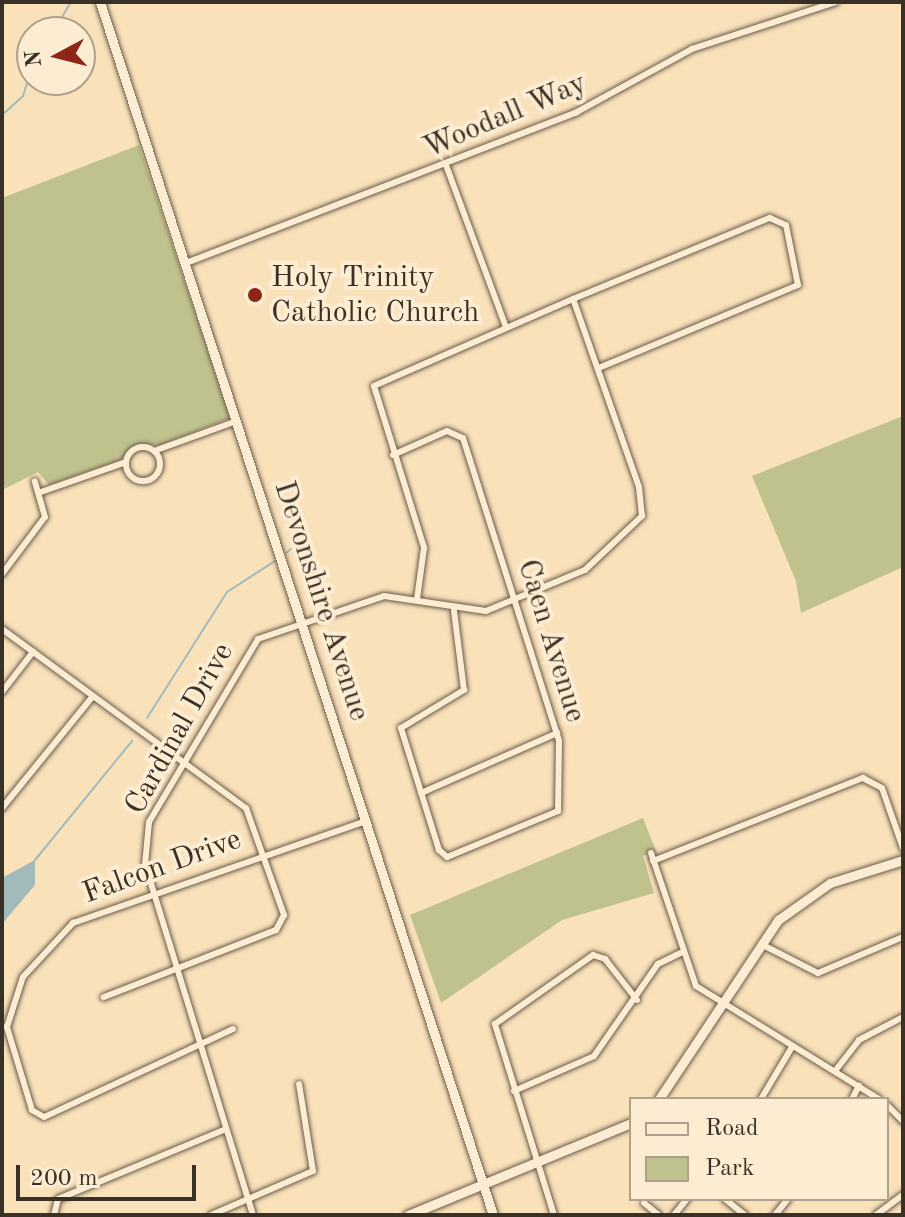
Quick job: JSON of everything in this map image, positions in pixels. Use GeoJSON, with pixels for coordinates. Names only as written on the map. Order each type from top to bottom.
{"type":"FeatureCollection","features":[{"type":"Feature","properties":{"kind":"main road","name":"Devonshire Avenue"},"geometry":{"type":"LineString","coordinates":[[104,3],[493,1215]]}},
{"type":"Feature","properties":{"kind":"main road"},"geometry":{"type":"LineString","coordinates":[[660,1097],[723,1005],[760,943],[823,886],[903,860]]}},
{"type":"Feature","properties":{"kind":"main road"},"geometry":{"type":"LineString","coordinates":[[408,1215],[629,1124]]}},
{"type":"Feature","properties":{"kind":"street","name":"Woodall Way"},"geometry":{"type":"LineString","coordinates":[[186,263],[577,112],[692,49],[836,2]]}},
{"type":"Feature","properties":{"kind":"street"},"geometry":{"type":"LineString","coordinates":[[446,165],[506,327]]}},
{"type":"Feature","properties":{"kind":"street"},"geometry":{"type":"LineString","coordinates":[[417,599],[425,552],[374,397],[378,381],[770,218],[786,225],[798,285],[599,368]]}},
{"type":"Feature","properties":{"kind":"street","name":"Cardinal Drive"},"geometry":{"type":"LineString","coordinates":[[253,1215],[155,899],[145,840],[184,761],[251,646],[302,620],[372,598],[417,599],[454,611],[478,613],[516,601],[585,570],[644,510],[599,368],[573,299]]}},
{"type":"Feature","properties":{"kind":"street"},"geometry":{"type":"LineString","coordinates":[[41,492],[126,462],[134,449],[154,451],[237,421]]}},
{"type":"Feature","properties":{"kind":"street","name":"Caen Avenue"},"geometry":{"type":"LineString","coordinates":[[393,455],[447,431],[460,434],[557,733],[559,806],[546,820],[447,857],[421,793],[401,725],[464,690],[454,611]]}},
{"type":"Feature","properties":{"kind":"street"},"geometry":{"type":"LineString","coordinates":[[126,462],[133,477],[149,479],[159,466],[154,451]]}},
{"type":"Feature","properties":{"kind":"street"},"geometry":{"type":"LineString","coordinates":[[2,574],[43,522],[41,492],[35,481]]}},
{"type":"Feature","properties":{"kind":"street"},"geometry":{"type":"LineString","coordinates":[[2,629],[246,808],[265,854],[282,925],[104,997]]}},
{"type":"Feature","properties":{"kind":"street"},"geometry":{"type":"LineString","coordinates":[[2,692],[33,652]]}},
{"type":"Feature","properties":{"kind":"street"},"geometry":{"type":"LineString","coordinates":[[2,808],[93,696]]}},
{"type":"Feature","properties":{"kind":"street"},"geometry":{"type":"LineString","coordinates":[[421,793],[557,733]]}},
{"type":"Feature","properties":{"kind":"street"},"geometry":{"type":"LineString","coordinates":[[876,1097],[723,1005],[693,982],[652,857],[863,778],[882,788],[903,848]]}},
{"type":"Feature","properties":{"kind":"street","name":"Falcon Drive"},"geometry":{"type":"LineString","coordinates":[[233,1029],[199,1040],[44,1117],[32,1110],[10,1057],[12,999],[52,940],[85,917],[155,899],[265,854],[366,821]]}},
{"type":"Feature","properties":{"kind":"street"},"geometry":{"type":"LineString","coordinates":[[760,943],[818,973],[903,937]]}},
{"type":"Feature","properties":{"kind":"street"},"geometry":{"type":"LineString","coordinates":[[514,1091],[594,1056],[637,1000],[661,961],[681,953]]}},
{"type":"Feature","properties":{"kind":"street"},"geometry":{"type":"LineString","coordinates":[[554,1215],[494,1029],[505,1016],[593,955],[605,959],[637,1000]]}},
{"type":"Feature","properties":{"kind":"street"},"geometry":{"type":"LineString","coordinates":[[835,1071],[859,1040],[903,1017]]}},
{"type":"Feature","properties":{"kind":"street"},"geometry":{"type":"LineString","coordinates":[[762,1097],[792,1047]]}},
{"type":"Feature","properties":{"kind":"street"},"geometry":{"type":"LineString","coordinates":[[211,1215],[315,1167],[299,1084]]}},
{"type":"Feature","properties":{"kind":"street"},"geometry":{"type":"LineString","coordinates":[[853,1097],[859,1086]]}},
{"type":"Feature","properties":{"kind":"street"},"geometry":{"type":"LineString","coordinates":[[54,1215],[58,1199],[226,1129]]}},
{"type":"Feature","properties":{"kind":"street"},"geometry":{"type":"LineString","coordinates":[[876,1215],[903,1195]]}},
{"type":"Feature","properties":{"kind":"street"},"geometry":{"type":"LineString","coordinates":[[728,1201],[745,1215]]}},
{"type":"Feature","properties":{"kind":"street"},"geometry":{"type":"LineString","coordinates":[[644,1203],[659,1215]]}},
{"type":"Feature","properties":{"kind":"green space"},"geometry":{"type":"Polygon","coordinates":[[[139,145],[230,418],[160,445],[138,444],[120,460],[49,485],[38,472],[2,490],[2,198],[139,145]]]}},
{"type":"Feature","properties":{"kind":"green space"},"geometry":{"type":"Polygon","coordinates":[[[903,416],[903,567],[801,613],[796,581],[752,476],[903,416]]]}},
{"type":"Feature","properties":{"kind":"green space"},"geometry":{"type":"Polygon","coordinates":[[[643,818],[656,851],[643,856],[654,893],[562,920],[441,1003],[410,915],[643,818]]]}},
{"type":"Feature","properties":{"kind":"water"},"geometry":{"type":"Polygon","coordinates":[[[35,860],[35,885],[2,924],[2,878],[35,860]]]}},
{"type":"Feature","properties":{"kind":"waterway"},"geometry":{"type":"LineString","coordinates":[[63,16],[71,2]]}},
{"type":"Feature","properties":{"kind":"waterway"},"geometry":{"type":"LineString","coordinates":[[2,115],[23,96]]}},
{"type":"Feature","properties":{"kind":"waterway"},"geometry":{"type":"LineString","coordinates":[[286,553],[296,545]]}},
{"type":"Feature","properties":{"kind":"waterway"},"geometry":{"type":"LineString","coordinates":[[147,718],[227,592],[275,561]]}},
{"type":"Feature","properties":{"kind":"waterway"},"geometry":{"type":"LineString","coordinates":[[35,860],[132,741]]}},
{"type":"Feature","properties":{"kind":"place","name":"Holy Trinity Catholic Church"},"geometry":{"type":"Point","coordinates":[255,295]}}]}
